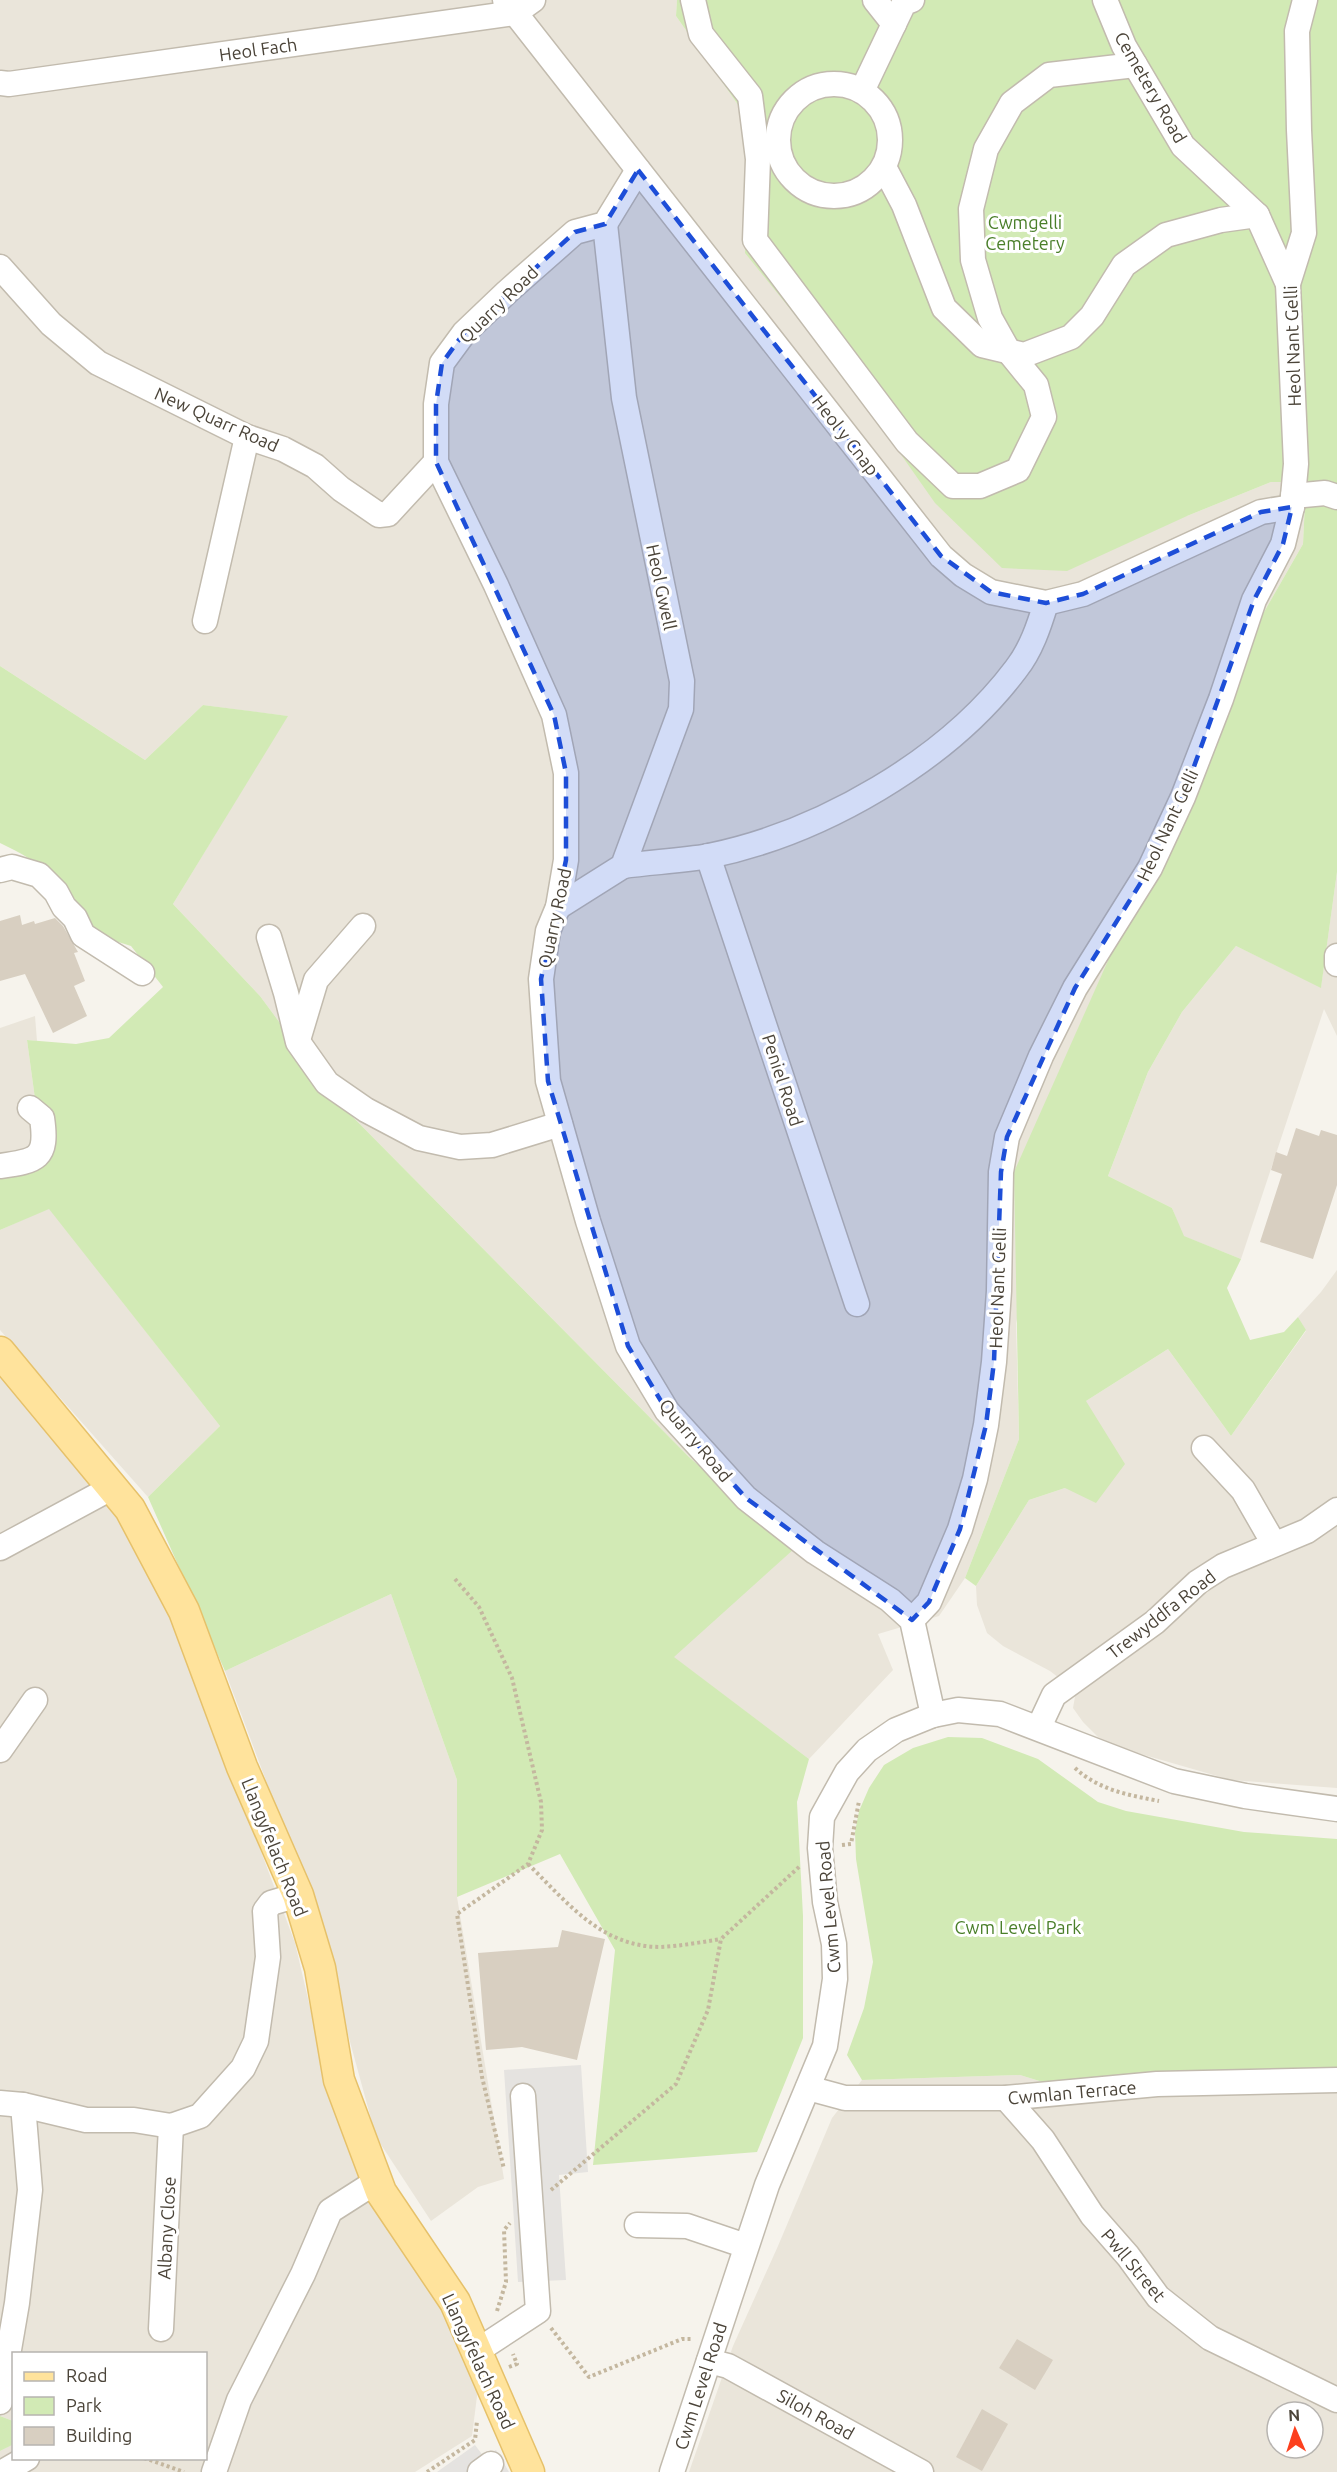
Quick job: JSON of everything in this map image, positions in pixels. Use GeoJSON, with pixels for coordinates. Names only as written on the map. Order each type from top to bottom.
{"type":"FeatureCollection","features":[{"type":"Feature","properties":{"kind":"main road","name":"Llangyfelach Road"},"geometry":{"type":"LineString","coordinates":[[0,1352],[130,1509],[184,1611],[242,1767],[298,1895],[320,1968],[339,2080],[381,2192],[455,2302],[529,2472]]}},
{"type":"Feature","properties":{"kind":"street"},"geometry":{"type":"LineString","coordinates":[[693,0],[701,34],[750,96],[758,159],[755,240],[907,442],[953,486],[980,486],[1018,470],[1044,417],[1036,385],[1009,352],[990,318],[973,260],[971,209],[986,149],[1012,103],[1049,75],[1135,65]]}},
{"type":"Feature","properties":{"kind":"street"},"geometry":{"type":"LineString","coordinates":[[875,0],[894,24]]}},
{"type":"Feature","properties":{"kind":"street"},"geometry":{"type":"LineString","coordinates":[[862,91],[904,3],[912,0]]}},
{"type":"Feature","properties":{"kind":"street","name":"Cemetery Road"},"geometry":{"type":"LineString","coordinates":[[1105,0],[1124,46],[1183,146],[1257,215],[1288,284]]}},
{"type":"Feature","properties":{"kind":"street","name":"Heol Nant Gelli"},"geometry":{"type":"LineString","coordinates":[[912,1620],[929,1602],[960,1529],[975,1479],[986,1425],[994,1362],[999,1291],[1001,1172],[1007,1137],[1041,1056],[1076,988],[1150,868],[1178,807],[1221,699],[1254,600],[1283,544],[1293,502],[1296,464],[1288,284],[1304,233],[1299,130],[1298,32],[1305,0]]}},
{"type":"Feature","properties":{"kind":"street","name":"Heol Fach"},"geometry":{"type":"LineString","coordinates":[[0,83],[9,84],[518,4]]}},
{"type":"Feature","properties":{"kind":"street","name":"Heol y Cnap"},"geometry":{"type":"LineString","coordinates":[[518,4],[638,170],[941,556],[963,575],[991,592],[1046,603],[1083,594],[1261,512],[1293,502],[1331,495]]}},
{"type":"Feature","properties":{"kind":"street"},"geometry":{"type":"LineString","coordinates":[[825,84],[844,84],[862,91],[876,102],[886,116],[890,133],[890,151],[884,167],[872,182],[856,192],[838,197],[819,195],[801,187],[788,173],[779,156],[777,137],[782,118],[792,102],[807,90],[825,84]]}},
{"type":"Feature","properties":{"kind":"street"},"geometry":{"type":"LineString","coordinates":[[884,167],[904,205],[944,308],[982,345],[1024,355],[1071,337],[1092,316],[1124,265],[1166,235],[1221,220],[1257,215]]}},
{"type":"Feature","properties":{"kind":"street"},"geometry":{"type":"LineString","coordinates":[[605,224],[638,170]]}},
{"type":"Feature","properties":{"kind":"street","name":"Quarry Road"},"geometry":{"type":"LineString","coordinates":[[605,224],[575,232],[464,333],[442,363],[436,404],[436,462],[496,585],[554,715],[566,773],[566,860],[558,907],[548,931],[541,979],[548,1081],[628,1346],[667,1411],[746,1498],[815,1552],[890,1600],[912,1620]]}},
{"type":"Feature","properties":{"kind":"street","name":"Heol Gwell"},"geometry":{"type":"LineString","coordinates":[[605,224],[624,398],[682,681],[681,709],[623,866]]}},
{"type":"Feature","properties":{"kind":"street","name":"New Quarr Road"},"geometry":{"type":"LineString","coordinates":[[0,267],[51,324],[98,363],[247,437],[283,449],[315,466],[341,489],[379,515],[388,514],[436,462]]}},
{"type":"Feature","properties":{"kind":"street"},"geometry":{"type":"LineString","coordinates":[[205,621],[247,437]]}},
{"type":"Feature","properties":{"kind":"street"},"geometry":{"type":"LineString","coordinates":[[558,907],[623,866],[708,856],[763,841],[846,808],[909,768],[975,716],[1017,668],[1035,635],[1046,603]]}},
{"type":"Feature","properties":{"kind":"street","name":"Peniel Road"},"geometry":{"type":"LineString","coordinates":[[708,856],[857,1304]]}},
{"type":"Feature","properties":{"kind":"street"},"geometry":{"type":"LineString","coordinates":[[0,870],[12,867],[39,875],[56,892],[64,907],[75,918],[83,935],[142,973]]}},
{"type":"Feature","properties":{"kind":"street"},"geometry":{"type":"LineString","coordinates":[[298,1042],[316,980],[363,926]]}},
{"type":"Feature","properties":{"kind":"street"},"geometry":{"type":"LineString","coordinates":[[269,937],[298,1042],[327,1083],[366,1110],[419,1138],[460,1147],[492,1145],[560,1124]]}},
{"type":"Feature","properties":{"kind":"street"},"geometry":{"type":"LineString","coordinates":[[1337,956],[1337,964]]}},
{"type":"Feature","properties":{"kind":"street"},"geometry":{"type":"LineString","coordinates":[[0,1166],[29,1162],[36,1157],[43,1146],[42,1118],[30,1107]]}},
{"type":"Feature","properties":{"kind":"street"},"geometry":{"type":"LineString","coordinates":[[1204,1448],[1243,1490],[1274,1544]]}},
{"type":"Feature","properties":{"kind":"street"},"geometry":{"type":"LineString","coordinates":[[0,1548],[113,1487]]}},
{"type":"Feature","properties":{"kind":"street","name":"Trewyddfa Road"},"geometry":{"type":"LineString","coordinates":[[1039,1727],[1054,1695],[1155,1622],[1198,1582],[1223,1566],[1307,1531],[1337,1510]]}},
{"type":"Feature","properties":{"kind":"street"},"geometry":{"type":"LineString","coordinates":[[912,1620],[933,1715]]}},
{"type":"Feature","properties":{"kind":"street"},"geometry":{"type":"LineString","coordinates":[[0,1750],[35,1700]]}},
{"type":"Feature","properties":{"kind":"street","name":"Cwm Level Road"},"geometry":{"type":"LineString","coordinates":[[672,2472],[767,2185],[825,2046],[835,1979],[834,1944],[825,1902],[820,1848],[822,1816],[847,1772],[867,1750],[896,1730],[933,1715],[958,1710],[1000,1714],[1039,1727],[1104,1756],[1174,1781],[1245,1796],[1337,1809]]}},
{"type":"Feature","properties":{"kind":"street"},"geometry":{"type":"LineString","coordinates":[[0,2402],[8,2301],[30,2190],[12,2104],[86,2120],[134,2120],[171,2126],[200,2116],[243,2068],[256,2041],[268,1957],[265,1911],[271,1903],[298,1895]]}},
{"type":"Feature","properties":{"kind":"street","name":"Cwmlan Terrace"},"geometry":{"type":"LineString","coordinates":[[808,2088],[845,2098],[1006,2098],[1157,2084],[1337,2080]]}},
{"type":"Feature","properties":{"kind":"street"},"geometry":{"type":"LineString","coordinates":[[482,2364],[504,2333],[538,2311],[523,2096]]}},
{"type":"Feature","properties":{"kind":"street","name":"Pwll Street"},"geometry":{"type":"LineString","coordinates":[[1006,2098],[1043,2140],[1092,2215],[1128,2256],[1158,2297],[1210,2338],[1337,2400]]}},
{"type":"Feature","properties":{"kind":"street","name":"Albany Close"},"geometry":{"type":"LineString","coordinates":[[161,2329],[171,2126]]}},
{"type":"Feature","properties":{"kind":"street"},"geometry":{"type":"LineString","coordinates":[[214,2472],[239,2400],[303,2274],[330,2211],[377,2181]]}},
{"type":"Feature","properties":{"kind":"street"},"geometry":{"type":"LineString","coordinates":[[637,2225],[687,2226],[746,2246]]}},
{"type":"Feature","properties":{"kind":"street","name":"Siloh Road"},"geometry":{"type":"LineString","coordinates":[[712,2350],[728,2366],[907,2468]]}},
{"type":"Feature","properties":{"kind":"street"},"geometry":{"type":"LineString","coordinates":[[3,2472],[24,2460]]}},
{"type":"Feature","properties":{"kind":"path"},"geometry":{"type":"LineString","coordinates":[[455,1579],[479,1607],[512,1678],[541,1802],[542,1830],[528,1864],[457,1914],[482,2077],[504,2170]]}},
{"type":"Feature","properties":{"kind":"path"},"geometry":{"type":"LineString","coordinates":[[1071,1764],[1086,1778],[1120,1794],[1166,1803]]}},
{"type":"Feature","properties":{"kind":"path"},"geometry":{"type":"LineString","coordinates":[[528,1864],[592,1926],[622,1942],[661,1947],[721,1939],[820,1848],[851,1844],[857,1804],[861,1796]]}},
{"type":"Feature","properties":{"kind":"path"},"geometry":{"type":"LineString","coordinates":[[482,2364],[517,2364],[497,2312],[506,2282],[504,2230],[515,2217],[531,2207],[676,2084],[708,2010],[721,1939]]}},
{"type":"Feature","properties":{"kind":"path"},"geometry":{"type":"LineString","coordinates":[[538,2311],[589,2377],[682,2339],[712,2350]]}},
{"type":"Feature","properties":{"kind":"path"},"geometry":{"type":"LineString","coordinates":[[427,2472],[475,2440],[478,2420]]}},
{"type":"Feature","properties":{"kind":"path"},"geometry":{"type":"LineString","coordinates":[[150,2460],[184,2472]]}},
{"type":"Feature","properties":{"kind":"highlighted area"},"geometry":{"type":"Polygon","coordinates":[[[638,170],[941,556],[991,592],[1046,603],[1083,594],[1261,512],[1292,507],[1283,544],[1254,600],[1183,797],[1150,868],[1075,988],[1007,1137],[1001,1172],[994,1362],[986,1425],[960,1529],[929,1602],[912,1620],[746,1498],[667,1411],[628,1346],[548,1081],[541,979],[566,860],[566,773],[554,715],[436,462],[436,404],[442,363],[464,333],[575,232],[605,224],[638,170]]]}},
{"type":"Feature","properties":{"kind":"shaded area"},"geometry":{"type":"Polygon","coordinates":[[[0,0],[677,0],[676,16],[750,122],[1187,516],[1271,482],[1306,482],[1303,544],[1260,619],[1100,981],[1016,1323],[1019,1439],[965,1578],[939,1616],[878,1634],[893,1670],[809,1759],[673,1657],[793,1549],[689,1457],[339,1103],[260,996],[173,904],[287,716],[203,705],[145,760],[0,666],[0,0]]]}},
{"type":"Feature","properties":{"kind":"shaded area"},"geometry":{"type":"Polygon","coordinates":[[[1337,872],[1337,1036],[1324,1009],[1241,1259],[1183,1236],[1172,1208],[1108,1176],[1148,1072],[1182,1012],[1236,946],[1321,987],[1337,872]]]}},
{"type":"Feature","properties":{"kind":"shaded area"},"geometry":{"type":"Polygon","coordinates":[[[35,1016],[37,1041],[27,1040],[36,1106],[47,1143],[0,1170],[0,1028],[35,1016]]]}},
{"type":"Feature","properties":{"kind":"shaded area"},"geometry":{"type":"Polygon","coordinates":[[[49,1208],[220,1426],[148,1497],[0,1330],[0,1230],[49,1208]]]}},
{"type":"Feature","properties":{"kind":"shaded area"},"geometry":{"type":"Polygon","coordinates":[[[1337,1270],[1337,1788],[1231,1780],[1120,1748],[1098,1737],[1083,1722],[1073,1708],[1076,1691],[1050,1671],[1003,1646],[987,1633],[977,1605],[976,1586],[1029,1500],[1065,1488],[1086,1401],[1168,1349],[1231,1436],[1306,1331],[1298,1317],[1337,1270]]]}},
{"type":"Feature","properties":{"kind":"shaded area"},"geometry":{"type":"Polygon","coordinates":[[[0,1371],[115,1511],[162,1598],[207,1706],[295,1943],[312,2016],[349,2143],[460,2332],[479,2380],[472,2436],[415,2472],[0,2472],[0,2451],[12,2445],[12,2460],[207,2460],[207,2352],[12,2352],[12,2421],[0,2416],[0,1371]]]}},
{"type":"Feature","properties":{"kind":"shaded area"},"geometry":{"type":"Polygon","coordinates":[[[391,1594],[457,1780],[457,1897],[504,2179],[478,2187],[431,2221],[376,2137],[313,1906],[225,1671],[391,1594]]]}},
{"type":"Feature","properties":{"kind":"shaded area"},"geometry":{"type":"Polygon","coordinates":[[[581,2065],[588,2172],[559,2175],[566,2280],[518,2282],[504,2070],[581,2065]]]}},
{"type":"Feature","properties":{"kind":"shaded area"},"geometry":{"type":"Polygon","coordinates":[[[1337,2074],[1337,2472],[689,2472],[733,2346],[832,2118],[862,2080],[1020,2075],[1049,2084],[1337,2074]]]}},
{"type":"Feature","properties":{"kind":"shaded area"},"geometry":{"type":"Polygon","coordinates":[[[475,2445],[484,2457],[496,2450],[509,2472],[437,2472],[475,2445]]]}},
{"type":"Feature","properties":{"kind":"green space","name":"Cwmgelli Cemetery"},"geometry":{"type":"Polygon","coordinates":[[[677,0],[1337,0],[1337,872],[1321,988],[1236,946],[1182,1012],[1148,1072],[1108,1176],[1172,1208],[1184,1236],[1241,1259],[1227,1288],[1250,1340],[1284,1332],[1298,1317],[1306,1330],[1231,1436],[1168,1349],[1086,1401],[1125,1464],[1096,1503],[1065,1488],[1029,1500],[976,1586],[965,1578],[1019,1439],[1014,1172],[1260,619],[1303,544],[1306,482],[1271,482],[1187,516],[1067,571],[1002,568],[935,503],[857,392],[745,253],[750,122],[676,16],[677,0]]]}},
{"type":"Feature","properties":{"kind":"green space"},"geometry":{"type":"Polygon","coordinates":[[[0,666],[145,760],[203,705],[288,716],[173,904],[260,996],[339,1103],[689,1457],[794,1549],[674,1657],[809,1759],[797,1802],[803,1916],[803,2038],[757,2152],[593,2165],[615,1950],[560,1854],[457,1897],[457,1780],[391,1594],[225,1671],[148,1497],[220,1426],[49,1209],[0,1230],[0,1170],[33,1167],[36,1106],[27,1040],[76,1044],[109,1038],[163,987],[131,946],[93,934],[78,903],[56,879],[30,859],[0,843],[0,666]]]}},
{"type":"Feature","properties":{"kind":"green space","name":"Cwm Level Park"},"geometry":{"type":"Polygon","coordinates":[[[948,1737],[982,1738],[1038,1759],[1098,1802],[1126,1811],[1244,1832],[1337,1839],[1337,2074],[1049,2084],[1020,2075],[862,2080],[847,2055],[864,2008],[873,1962],[856,1859],[855,1832],[859,1811],[869,1788],[884,1765],[913,1748],[948,1737]]]}},
{"type":"Feature","properties":{"kind":"green space"},"geometry":{"type":"Polygon","coordinates":[[[0,2416],[12,2421],[12,2445],[0,2451],[0,2416]]]}},
{"type":"Feature","properties":{"kind":"building"},"geometry":{"type":"Polygon","coordinates":[[[20,915],[22,925],[55,918],[63,926],[78,952],[74,953],[85,981],[74,986],[87,1016],[53,1033],[25,974],[0,981],[0,921],[20,915]]]}},
{"type":"Feature","properties":{"kind":"building"},"geometry":{"type":"Polygon","coordinates":[[[1296,1128],[1319,1136],[1321,1130],[1337,1135],[1337,1185],[1313,1259],[1260,1242],[1282,1174],[1271,1170],[1276,1152],[1287,1156],[1296,1128]]]}},
{"type":"Feature","properties":{"kind":"building"},"geometry":{"type":"Polygon","coordinates":[[[562,1930],[605,1939],[577,2060],[522,2047],[486,2050],[478,1953],[558,1947],[562,1930]]]}},
{"type":"Feature","properties":{"kind":"building"},"geometry":{"type":"Polygon","coordinates":[[[1017,2339],[1053,2360],[1035,2390],[999,2368],[1017,2339]]]}},
{"type":"Feature","properties":{"kind":"building"},"geometry":{"type":"Polygon","coordinates":[[[982,2409],[1008,2424],[982,2471],[956,2457],[982,2409]]]}}]}
